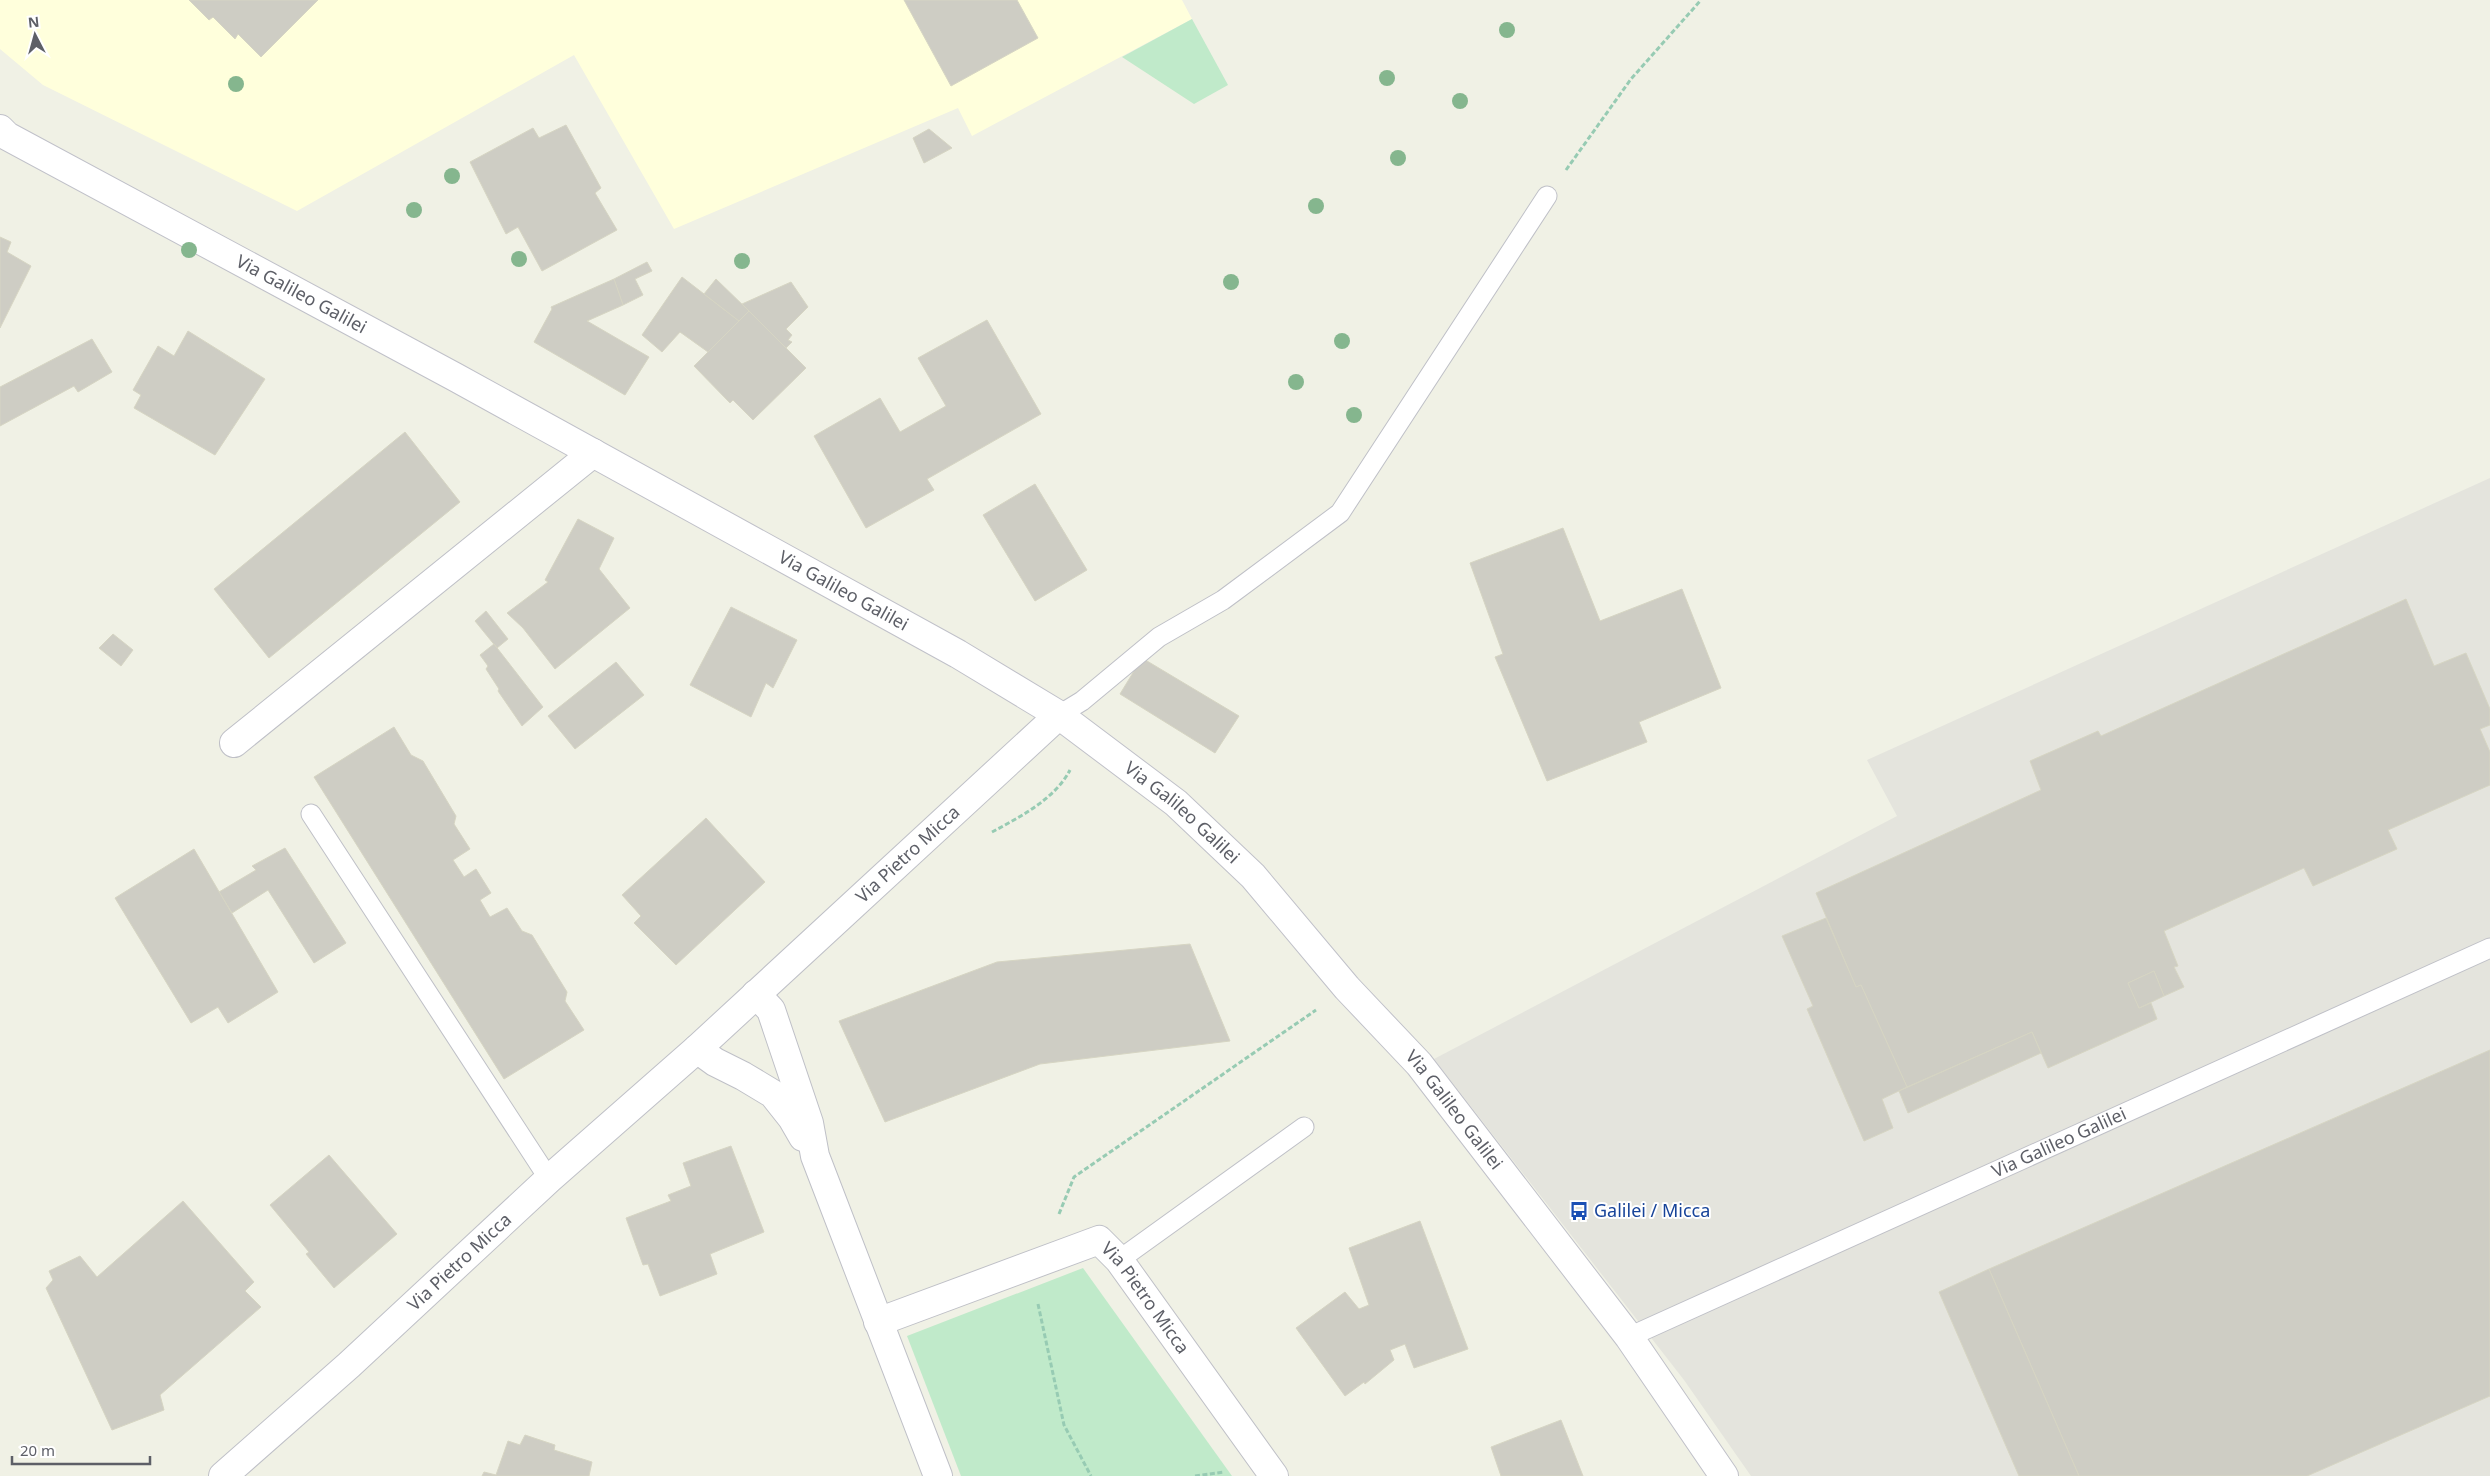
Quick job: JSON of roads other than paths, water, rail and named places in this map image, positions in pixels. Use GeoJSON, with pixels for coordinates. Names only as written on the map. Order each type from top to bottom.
{"type":"FeatureCollection","features":[{"type":"Feature","properties":{"kind":"street","name":"Via Galileo Galilei"},"geometry":{"type":"LineString","coordinates":[[2,133],[958,654],[1058,715],[1176,802],[1253,876],[1348,988],[1419,1064],[1629,1337],[1724,1476]]}},
{"type":"Feature","properties":{"kind":"street"},"geometry":{"type":"LineString","coordinates":[[234,743],[593,454]]}},
{"type":"Feature","properties":{"kind":"street","name":"Via Pietro Micca"},"geometry":{"type":"LineString","coordinates":[[223,1476],[349,1365],[549,1179],[697,1049],[1058,715]]}},
{"type":"Feature","properties":{"kind":"street"},"geometry":{"type":"LineString","coordinates":[[756,994],[771,1010],[809,1124],[815,1156],[938,1476]]}},
{"type":"Feature","properties":{"kind":"street"},"geometry":{"type":"LineString","coordinates":[[697,1049],[715,1062],[773,1094],[792,1118],[815,1156]]}},
{"type":"Feature","properties":{"kind":"street","name":"Via Pietro Micca"},"geometry":{"type":"LineString","coordinates":[[878,1322],[1039,1260],[1099,1240],[1118,1260],[1274,1476]]}},
{"type":"Feature","properties":{"kind":"lane"},"geometry":{"type":"LineString","coordinates":[[1058,715],[1082,701],[1159,637],[1223,600],[1340,513],[1547,196]]}},
{"type":"Feature","properties":{"kind":"lane"},"geometry":{"type":"LineString","coordinates":[[311,814],[549,1179]]}},
{"type":"Feature","properties":{"kind":"lane","name":"Via Galileo Galilei"},"geometry":{"type":"LineString","coordinates":[[1629,1337],[2490,948]]}},
{"type":"Feature","properties":{"kind":"lane"},"geometry":{"type":"LineString","coordinates":[[1118,1260],[1304,1127]]}},
{"type":"Feature","properties":{"kind":"place","name":"Galilei / Micca"},"geometry":{"type":"Point","coordinates":[1579,1211]}}]}
